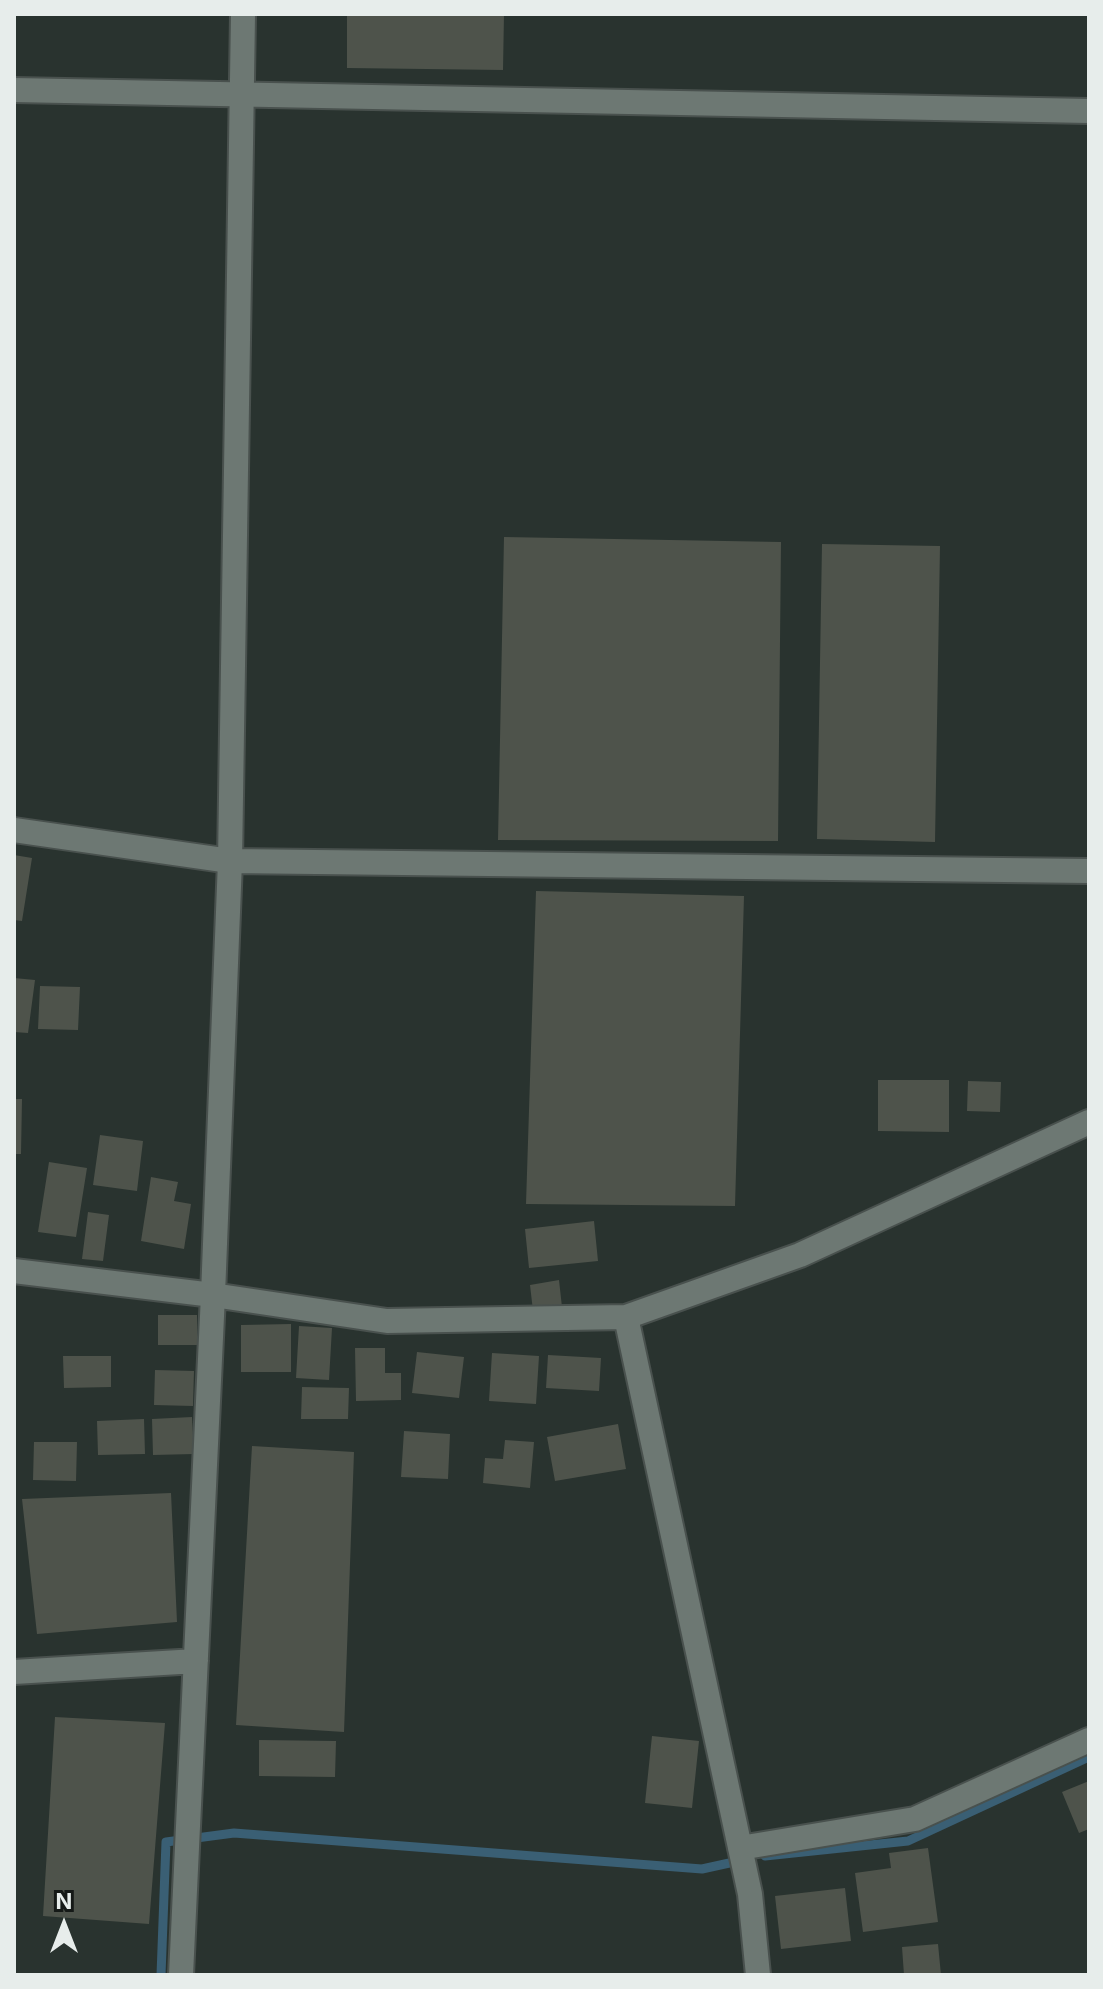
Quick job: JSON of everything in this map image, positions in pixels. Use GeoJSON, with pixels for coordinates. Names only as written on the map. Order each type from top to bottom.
{"type":"FeatureCollection","features":[{"type":"Feature","properties":{"kind":"street"},"geometry":{"type":"LineString","coordinates":[[181,1975],[230,861],[243,14]]}},
{"type":"Feature","properties":{"kind":"street"},"geometry":{"type":"LineString","coordinates":[[14,90],[1089,111]]}},
{"type":"Feature","properties":{"kind":"street"},"geometry":{"type":"LineString","coordinates":[[14,830],[230,861],[1089,871]]}},
{"type":"Feature","properties":{"kind":"street"},"geometry":{"type":"LineString","coordinates":[[14,1271],[213,1295],[387,1321],[626,1317],[800,1255],[1089,1122]]}},
{"type":"Feature","properties":{"kind":"street"},"geometry":{"type":"LineString","coordinates":[[626,1317],[750,1894],[758,1975]]}},
{"type":"Feature","properties":{"kind":"street"},"geometry":{"type":"LineString","coordinates":[[14,1672],[196,1661]]}},
{"type":"Feature","properties":{"kind":"street"},"geometry":{"type":"LineString","coordinates":[[740,1848],[915,1819],[1089,1740]]}},
{"type":"Feature","properties":{"kind":"building"},"geometry":{"type":"Polygon","coordinates":[[[347,14],[504,14],[503,70],[347,68],[347,14]]]}},
{"type":"Feature","properties":{"kind":"building"},"geometry":{"type":"Polygon","coordinates":[[[504,537],[781,542],[778,841],[498,840],[504,537]]]}},
{"type":"Feature","properties":{"kind":"building"},"geometry":{"type":"Polygon","coordinates":[[[822,544],[940,546],[935,842],[817,839],[822,544]]]}},
{"type":"Feature","properties":{"kind":"building"},"geometry":{"type":"Polygon","coordinates":[[[14,855],[32,858],[22,921],[14,920],[14,855]]]}},
{"type":"Feature","properties":{"kind":"building"},"geometry":{"type":"Polygon","coordinates":[[[536,891],[744,896],[735,1206],[526,1204],[536,891]]]}},
{"type":"Feature","properties":{"kind":"building"},"geometry":{"type":"Polygon","coordinates":[[[14,978],[35,980],[28,1033],[14,1032],[14,978]]]}},
{"type":"Feature","properties":{"kind":"building"},"geometry":{"type":"Polygon","coordinates":[[[40,986],[80,987],[78,1030],[38,1029],[40,986]]]}},
{"type":"Feature","properties":{"kind":"building"},"geometry":{"type":"Polygon","coordinates":[[[878,1080],[949,1080],[949,1132],[878,1131],[878,1080]]]}},
{"type":"Feature","properties":{"kind":"building"},"geometry":{"type":"Polygon","coordinates":[[[968,1081],[1001,1082],[1000,1112],[967,1111],[968,1081]]]}},
{"type":"Feature","properties":{"kind":"building"},"geometry":{"type":"Polygon","coordinates":[[[14,1099],[22,1099],[21,1154],[14,1154],[14,1099]]]}},
{"type":"Feature","properties":{"kind":"building"},"geometry":{"type":"Polygon","coordinates":[[[100,1135],[143,1141],[137,1191],[93,1185],[100,1135]]]}},
{"type":"Feature","properties":{"kind":"building"},"geometry":{"type":"Polygon","coordinates":[[[49,1162],[87,1168],[76,1237],[38,1232],[49,1162]]]}},
{"type":"Feature","properties":{"kind":"building"},"geometry":{"type":"Polygon","coordinates":[[[151,1177],[178,1182],[174,1201],[191,1204],[184,1249],[141,1241],[151,1177]]]}},
{"type":"Feature","properties":{"kind":"building"},"geometry":{"type":"Polygon","coordinates":[[[88,1212],[109,1215],[103,1261],[82,1259],[88,1212]]]}},
{"type":"Feature","properties":{"kind":"building"},"geometry":{"type":"Polygon","coordinates":[[[594,1221],[598,1261],[529,1268],[525,1229],[594,1221]]]}},
{"type":"Feature","properties":{"kind":"building"},"geometry":{"type":"Polygon","coordinates":[[[559,1280],[562,1307],[533,1311],[530,1285],[559,1280]]]}},
{"type":"Feature","properties":{"kind":"building"},"geometry":{"type":"Polygon","coordinates":[[[158,1315],[197,1315],[197,1345],[158,1345],[158,1315]]]}},
{"type":"Feature","properties":{"kind":"building"},"geometry":{"type":"Polygon","coordinates":[[[291,1324],[291,1372],[241,1372],[241,1325],[291,1324]]]}},
{"type":"Feature","properties":{"kind":"building"},"geometry":{"type":"Polygon","coordinates":[[[299,1326],[332,1328],[329,1380],[296,1378],[299,1326]]]}},
{"type":"Feature","properties":{"kind":"building"},"geometry":{"type":"Polygon","coordinates":[[[355,1348],[385,1348],[385,1373],[401,1373],[401,1400],[356,1401],[355,1348]]]}},
{"type":"Feature","properties":{"kind":"building"},"geometry":{"type":"Polygon","coordinates":[[[417,1352],[464,1357],[459,1398],[412,1393],[417,1352]]]}},
{"type":"Feature","properties":{"kind":"building"},"geometry":{"type":"Polygon","coordinates":[[[492,1353],[539,1356],[536,1404],[489,1401],[492,1353]]]}},
{"type":"Feature","properties":{"kind":"building"},"geometry":{"type":"Polygon","coordinates":[[[548,1355],[601,1358],[599,1391],[546,1388],[548,1355]]]}},
{"type":"Feature","properties":{"kind":"building"},"geometry":{"type":"Polygon","coordinates":[[[63,1356],[111,1356],[111,1387],[64,1388],[63,1356]]]}},
{"type":"Feature","properties":{"kind":"building"},"geometry":{"type":"Polygon","coordinates":[[[155,1370],[194,1371],[193,1406],[154,1405],[155,1370]]]}},
{"type":"Feature","properties":{"kind":"building"},"geometry":{"type":"Polygon","coordinates":[[[302,1387],[349,1388],[348,1419],[301,1419],[302,1387]]]}},
{"type":"Feature","properties":{"kind":"building"},"geometry":{"type":"Polygon","coordinates":[[[192,1417],[194,1454],[153,1455],[152,1419],[192,1417]]]}},
{"type":"Feature","properties":{"kind":"building"},"geometry":{"type":"Polygon","coordinates":[[[144,1419],[145,1454],[98,1455],[97,1421],[144,1419]]]}},
{"type":"Feature","properties":{"kind":"building"},"geometry":{"type":"Polygon","coordinates":[[[618,1424],[626,1469],[555,1481],[547,1437],[618,1424]]]}},
{"type":"Feature","properties":{"kind":"building"},"geometry":{"type":"Polygon","coordinates":[[[404,1431],[450,1434],[448,1479],[401,1477],[404,1431]]]}},
{"type":"Feature","properties":{"kind":"building"},"geometry":{"type":"Polygon","coordinates":[[[505,1440],[534,1442],[530,1488],[483,1483],[485,1458],[503,1459],[505,1440]]]}},
{"type":"Feature","properties":{"kind":"building"},"geometry":{"type":"Polygon","coordinates":[[[34,1442],[77,1442],[76,1481],[33,1480],[34,1442]]]}},
{"type":"Feature","properties":{"kind":"building"},"geometry":{"type":"Polygon","coordinates":[[[252,1446],[354,1452],[344,1732],[236,1725],[252,1446]]]}},
{"type":"Feature","properties":{"kind":"building"},"geometry":{"type":"Polygon","coordinates":[[[171,1493],[177,1622],[37,1634],[22,1499],[171,1493]]]}},
{"type":"Feature","properties":{"kind":"building"},"geometry":{"type":"Polygon","coordinates":[[[55,1717],[165,1723],[149,1924],[43,1916],[55,1717]]]}},
{"type":"Feature","properties":{"kind":"building"},"geometry":{"type":"Polygon","coordinates":[[[652,1736],[699,1741],[692,1808],[645,1803],[652,1736]]]}},
{"type":"Feature","properties":{"kind":"building"},"geometry":{"type":"Polygon","coordinates":[[[259,1740],[336,1741],[335,1777],[259,1776],[259,1740]]]}},
{"type":"Feature","properties":{"kind":"building"},"geometry":{"type":"Polygon","coordinates":[[[1089,1781],[1089,1829],[1079,1833],[1062,1792],[1089,1781]]]}},
{"type":"Feature","properties":{"kind":"building"},"geometry":{"type":"Polygon","coordinates":[[[928,1848],[938,1922],[863,1932],[855,1873],[891,1868],[889,1853],[928,1848]]]}},
{"type":"Feature","properties":{"kind":"building"},"geometry":{"type":"Polygon","coordinates":[[[845,1888],[851,1941],[781,1949],[775,1896],[845,1888]]]}},
{"type":"Feature","properties":{"kind":"building"},"geometry":{"type":"Polygon","coordinates":[[[938,1944],[941,1975],[904,1975],[902,1947],[938,1944]]]}},
{"type":"Feature","properties":{"kind":"waterway"},"geometry":{"type":"LineString","coordinates":[[765,1856],[908,1841],[1089,1757]]}},
{"type":"Feature","properties":{"kind":"waterway"},"geometry":{"type":"LineString","coordinates":[[161,1975],[166,1842],[234,1833],[702,1869],[743,1860]]}}]}
